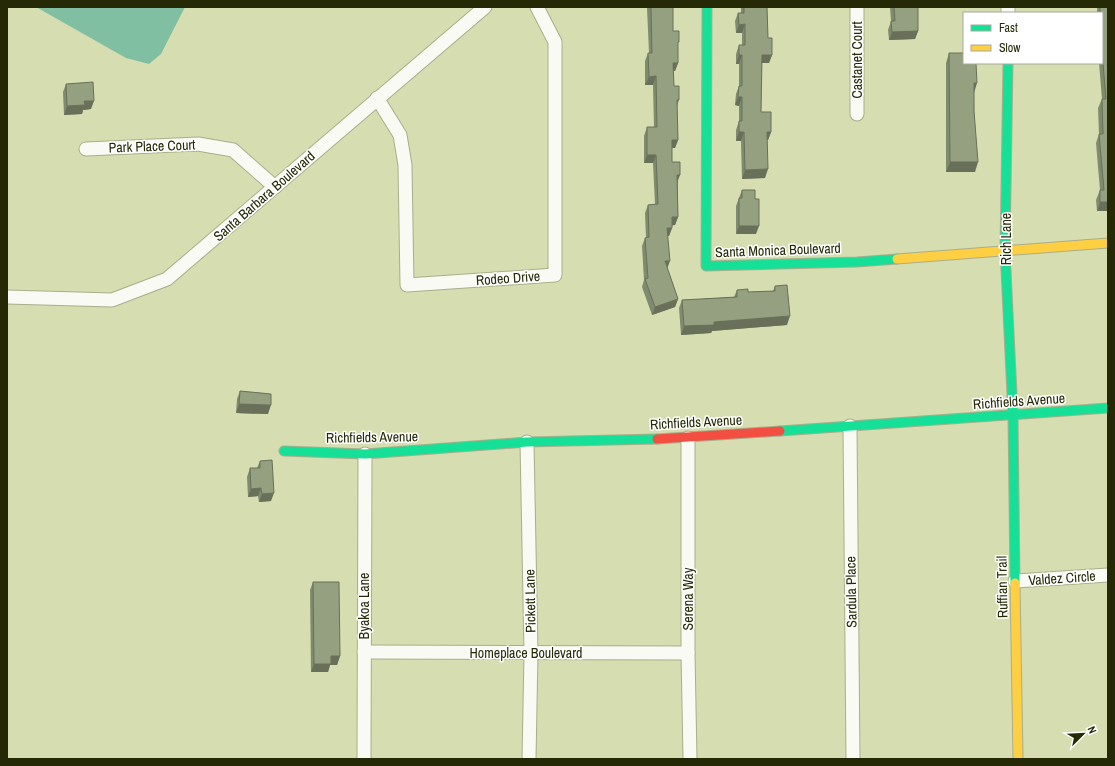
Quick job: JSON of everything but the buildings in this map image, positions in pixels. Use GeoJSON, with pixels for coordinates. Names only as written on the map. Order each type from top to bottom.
{"type":"FeatureCollection","features":[{"type":"Feature","properties":{"kind":"street","name":"Santa Barbara Boulevard"},"geometry":{"type":"LineString","coordinates":[[7,297],[112,300],[166,278],[275,187],[485,7]]}},
{"type":"Feature","properties":{"kind":"street","name":"Rodeo Drive"},"geometry":{"type":"LineString","coordinates":[[377,98],[400,135],[405,165],[407,285],[555,275],[555,42],[537,7]]}},
{"type":"Feature","properties":{"kind":"street","name":"Santa Monica Boulevard"},"geometry":{"type":"LineString","coordinates":[[707,7],[706,266],[857,262],[1108,243]]}},
{"type":"Feature","properties":{"kind":"street","name":"Castanet Court"},"geometry":{"type":"LineString","coordinates":[[857,7],[857,114]]}},
{"type":"Feature","properties":{"kind":"street","name":"Rich Lane"},"geometry":{"type":"LineString","coordinates":[[1008,64],[1005,250],[1013,415]]}},
{"type":"Feature","properties":{"kind":"street","name":"Park Place Court"},"geometry":{"type":"LineString","coordinates":[[86,149],[198,144],[233,150],[275,187]]}},
{"type":"Feature","properties":{"kind":"street","name":"Richfields Avenue"},"geometry":{"type":"LineString","coordinates":[[284,451],[365,454],[527,442],[688,438],[1108,408]]}},
{"type":"Feature","properties":{"kind":"street","name":"Ruffian Trail"},"geometry":{"type":"LineString","coordinates":[[1013,415],[1018,759]]}},
{"type":"Feature","properties":{"kind":"street","name":"Sardula Place"},"geometry":{"type":"LineString","coordinates":[[850,426],[853,759]]}},
{"type":"Feature","properties":{"kind":"street","name":"Serena Way"},"geometry":{"type":"LineString","coordinates":[[688,438],[688,653],[690,759]]}},
{"type":"Feature","properties":{"kind":"street","name":"Pickett Lane"},"geometry":{"type":"LineString","coordinates":[[527,442],[531,653],[529,759]]}},
{"type":"Feature","properties":{"kind":"street","name":"Byakoa Lane"},"geometry":{"type":"LineString","coordinates":[[364,759],[365,454]]}},
{"type":"Feature","properties":{"kind":"street","name":"Valdez Circle"},"geometry":{"type":"LineString","coordinates":[[1016,580],[1108,575]]}},
{"type":"Feature","properties":{"kind":"street","name":"Homeplace Boulevard"},"geometry":{"type":"LineString","coordinates":[[364,652],[688,653]]}},
{"type":"Feature","properties":{"kind":"shaded area"},"geometry":{"type":"Polygon","coordinates":[[[36,7],[185,7],[161,54],[149,64],[126,58],[36,7]]]}},
{"type":"Feature","properties":{"kind":"traffic: fast"},"geometry":{"type":"LineString","coordinates":[[707,7],[706,266],[857,262],[897,259]]}},
{"type":"Feature","properties":{"kind":"traffic: fast"},"geometry":{"type":"LineString","coordinates":[[1008,64],[1005,250],[1013,415],[1015,583]]}},
{"type":"Feature","properties":{"kind":"traffic: fast"},"geometry":{"type":"LineString","coordinates":[[780,431],[1108,408]]}},
{"type":"Feature","properties":{"kind":"traffic: fast"},"geometry":{"type":"LineString","coordinates":[[284,451],[365,454],[527,442],[657,439]]}},
{"type":"Feature","properties":{"kind":"traffic: slow"},"geometry":{"type":"LineString","coordinates":[[897,259],[1108,243]]}},
{"type":"Feature","properties":{"kind":"traffic: slow"},"geometry":{"type":"LineString","coordinates":[[1015,583],[1018,759]]}},
{"type":"Feature","properties":{"kind":"traffic: jam"},"geometry":{"type":"LineString","coordinates":[[657,439],[780,431]]}}]}
